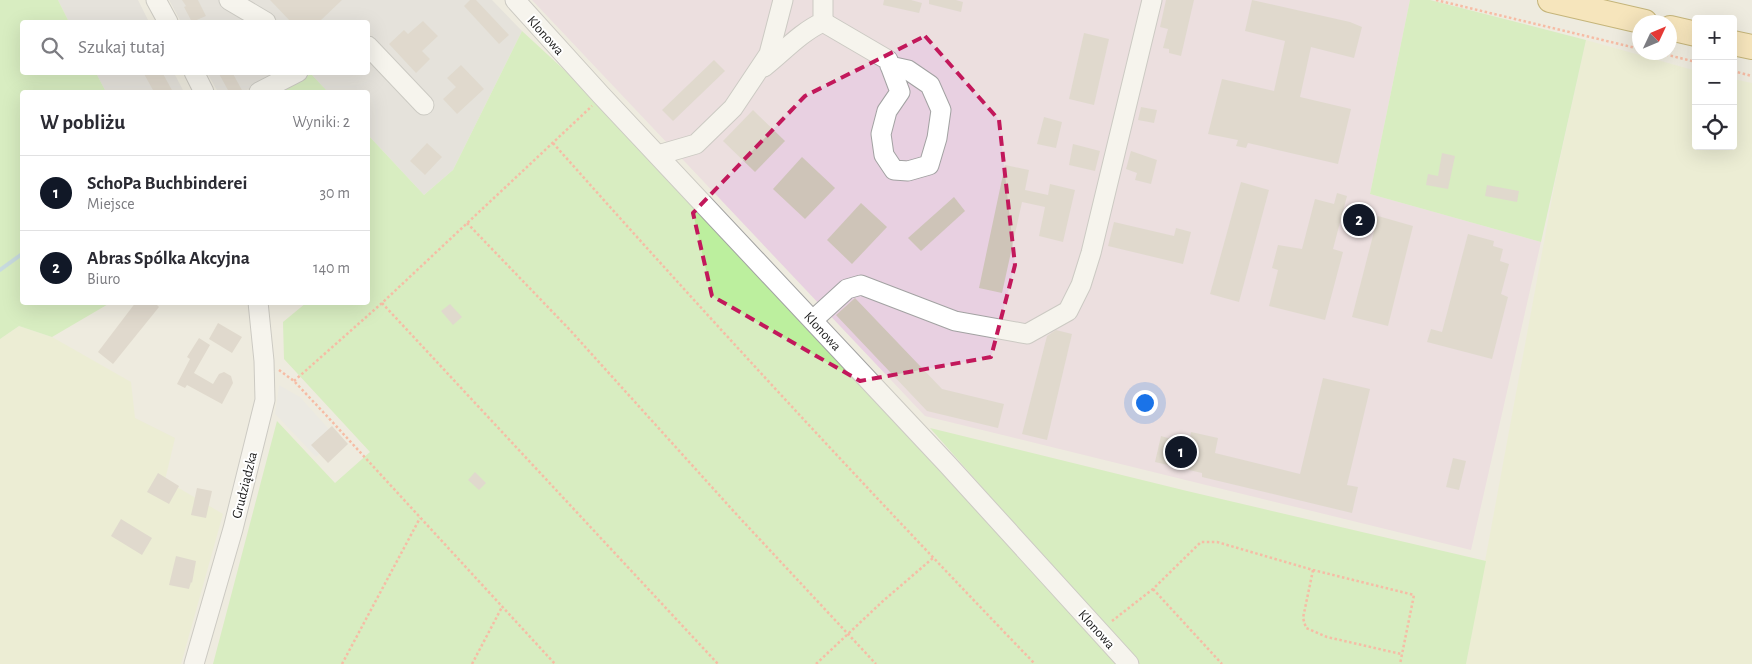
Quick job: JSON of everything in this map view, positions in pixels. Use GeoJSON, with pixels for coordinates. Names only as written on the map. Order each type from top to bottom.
{"type":"FeatureCollection","features":[{"type":"Feature","properties":{"kind":"main road"},"geometry":{"type":"LineString","coordinates":[[1550,0],[1632,20]]}},
{"type":"Feature","properties":{"kind":"main road"},"geometry":{"type":"LineString","coordinates":[[1677,30],[1692,33]]}},
{"type":"Feature","properties":{"kind":"main road"},"geometry":{"type":"LineString","coordinates":[[1737,44],[1752,47]]}},
{"type":"Feature","properties":{"kind":"street"},"geometry":{"type":"LineString","coordinates":[[156,0],[167,20]]}},
{"type":"Feature","properties":{"kind":"street"},"geometry":{"type":"LineString","coordinates":[[229,0],[263,20]]}},
{"type":"Feature","properties":{"kind":"street","name":"Klonowa"},"geometry":{"type":"LineString","coordinates":[[515,0],[601,96],[948,465],[1128,664]]}},
{"type":"Feature","properties":{"kind":"street"},"geometry":{"type":"LineString","coordinates":[[658,155],[696,144],[733,108],[769,54],[784,0]]}},
{"type":"Feature","properties":{"kind":"street"},"geometry":{"type":"LineString","coordinates":[[823,0],[823,22]]}},
{"type":"Feature","properties":{"kind":"street"},"geometry":{"type":"LineString","coordinates":[[813,320],[847,289],[861,285],[955,321],[1027,334],[1068,311],[1081,285],[1091,253],[1152,0]]}},
{"type":"Feature","properties":{"kind":"street"},"geometry":{"type":"LineString","coordinates":[[755,74],[808,31],[823,22]]}},
{"type":"Feature","properties":{"kind":"street"},"geometry":{"type":"LineString","coordinates":[[823,22],[888,60],[890,66],[900,92],[887,111],[881,134],[884,155],[894,170],[908,171],[929,165],[937,138],[941,110],[930,85],[908,70],[890,66]]}},
{"type":"Feature","properties":{"kind":"street"},"geometry":{"type":"LineString","coordinates":[[370,48],[424,105]]}},
{"type":"Feature","properties":{"kind":"street"},"geometry":{"type":"LineString","coordinates":[[196,75],[203,90]]}},
{"type":"Feature","properties":{"kind":"street"},"geometry":{"type":"LineString","coordinates":[[263,90],[292,75]]}},
{"type":"Feature","properties":{"kind":"street","name":"Grudziądzka"},"geometry":{"type":"LineString","coordinates":[[194,664],[233,529],[265,400],[264,361],[258,305]]}},
{"type":"Feature","properties":{"kind":"path"},"geometry":{"type":"LineString","coordinates":[[1436,0],[1632,47]]}},
{"type":"Feature","properties":{"kind":"path"},"geometry":{"type":"LineString","coordinates":[[1677,57],[1692,61]]}},
{"type":"Feature","properties":{"kind":"path"},"geometry":{"type":"LineString","coordinates":[[1737,72],[1752,76]]}},
{"type":"Feature","properties":{"kind":"path"},"geometry":{"type":"LineString","coordinates":[[294,381],[382,303],[601,96]]}},
{"type":"Feature","properties":{"kind":"path"},"geometry":{"type":"LineString","coordinates":[[554,142],[647,248],[933,558],[1035,664]]}},
{"type":"Feature","properties":{"kind":"path"},"geometry":{"type":"LineString","coordinates":[[467,222],[569,328],[876,664]]}},
{"type":"Feature","properties":{"kind":"path"},"geometry":{"type":"LineString","coordinates":[[382,303],[718,664]]}},
{"type":"Feature","properties":{"kind":"path"},"geometry":{"type":"LineString","coordinates":[[264,361],[294,381],[556,664]]}},
{"type":"Feature","properties":{"kind":"path"},"geometry":{"type":"LineString","coordinates":[[342,664],[420,518]]}},
{"type":"Feature","properties":{"kind":"path"},"geometry":{"type":"LineString","coordinates":[[1098,631],[1153,589],[1201,542],[1217,542],[1313,570],[1414,595],[1400,664]]}},
{"type":"Feature","properties":{"kind":"path"},"geometry":{"type":"LineString","coordinates":[[816,664],[933,558]]}},
{"type":"Feature","properties":{"kind":"path"},"geometry":{"type":"LineString","coordinates":[[1313,570],[1303,618],[1306,628],[1327,637],[1401,654]]}},
{"type":"Feature","properties":{"kind":"path"},"geometry":{"type":"LineString","coordinates":[[1153,589],[1222,664]]}},
{"type":"Feature","properties":{"kind":"path"},"geometry":{"type":"LineString","coordinates":[[472,664],[502,607]]}},
{"type":"Feature","properties":{"kind":"highlighted area"},"geometry":{"type":"Polygon","coordinates":[[[925,36],[999,120],[1015,265],[991,357],[860,381],[712,296],[693,213],[805,96],[925,36]]]}},
{"type":"Feature","properties":{"kind":"shaded area"},"geometry":{"type":"Polygon","coordinates":[[[58,0],[138,0],[148,20],[68,20],[58,0]]]}},
{"type":"Feature","properties":{"kind":"shaded area"},"geometry":{"type":"Polygon","coordinates":[[[169,0],[492,0],[522,31],[453,170],[424,195],[370,137],[370,90],[326,90],[312,75],[370,75],[370,20],[180,20],[169,0]]]}},
{"type":"Feature","properties":{"kind":"shaded area"},"geometry":{"type":"Polygon","coordinates":[[[532,0],[1410,0],[1370,194],[1541,242],[1471,550],[925,416],[532,0]]]}},
{"type":"Feature","properties":{"kind":"shaded area"},"geometry":{"type":"Polygon","coordinates":[[[97,75],[175,75],[183,90],[105,90],[97,75]]]}},
{"type":"Feature","properties":{"kind":"shaded area"},"geometry":{"type":"Polygon","coordinates":[[[208,75],[276,75],[247,90],[217,90],[208,75]]]}},
{"type":"Feature","properties":{"kind":"shaded area"},"geometry":{"type":"Polygon","coordinates":[[[279,385],[300,397],[337,438],[316,457],[275,414],[279,385]]]}},
{"type":"Feature","properties":{"kind":"green space"},"geometry":{"type":"Polygon","coordinates":[[[0,0],[58,0],[68,20],[20,20],[20,75],[97,75],[105,90],[20,90],[20,305],[107,305],[52,337],[19,326],[0,339],[0,0]]]}},
{"type":"Feature","properties":{"kind":"green space"},"geometry":{"type":"Polygon","coordinates":[[[1410,0],[1430,0],[1586,40],[1541,242],[1370,194],[1410,0]]]}},
{"type":"Feature","properties":{"kind":"green space"},"geometry":{"type":"Polygon","coordinates":[[[522,31],[611,113],[1059,599],[1070,587],[930,428],[1486,561],[1466,664],[213,664],[277,421],[335,483],[370,452],[284,359],[283,322],[304,305],[370,305],[370,137],[424,195],[453,170],[522,31]]]}},
{"type":"Feature","properties":{"kind":"green space"},"geometry":{"type":"Polygon","coordinates":[[[1586,40],[1632,53],[1632,60],[1657,60],[1692,70],[1692,150],[1737,150],[1737,80],[1752,83],[1752,664],[1466,664],[1556,177],[1586,40]]]}},
{"type":"Feature","properties":{"kind":"green space"},"geometry":{"type":"Polygon","coordinates":[[[312,75],[326,90],[280,90],[312,75]]]}},
{"type":"Feature","properties":{"kind":"green space"},"geometry":{"type":"Polygon","coordinates":[[[19,326],[52,337],[131,382],[135,418],[175,438],[165,480],[223,514],[181,664],[0,664],[0,339],[19,326]]]}},
{"type":"Feature","properties":{"kind":"building"},"geometry":{"type":"Polygon","coordinates":[[[182,0],[198,0],[206,16],[191,20],[184,7],[186,6],[182,0]]]}},
{"type":"Feature","properties":{"kind":"building"},"geometry":{"type":"Polygon","coordinates":[[[270,0],[342,0],[321,20],[289,20],[270,0]]]}},
{"type":"Feature","properties":{"kind":"building"},"geometry":{"type":"Polygon","coordinates":[[[470,0],[476,0],[509,35],[499,44],[464,6],[470,0]]]}},
{"type":"Feature","properties":{"kind":"building"},"geometry":{"type":"Polygon","coordinates":[[[884,0],[911,0],[922,3],[919,13],[883,5],[884,0]]]}},
{"type":"Feature","properties":{"kind":"building"},"geometry":{"type":"Polygon","coordinates":[[[929,0],[956,0],[963,2],[961,12],[929,4],[929,0]]]}},
{"type":"Feature","properties":{"kind":"building"},"geometry":{"type":"Polygon","coordinates":[[[1166,0],[1194,0],[1181,56],[1169,53],[1169,49],[1163,48],[1168,29],[1160,27],[1166,0]]]}},
{"type":"Feature","properties":{"kind":"building"},"geometry":{"type":"Polygon","coordinates":[[[1252,0],[1350,22],[1362,27],[1354,58],[1311,47],[1300,97],[1351,109],[1338,164],[1248,143],[1246,148],[1236,146],[1238,140],[1208,134],[1222,79],[1274,91],[1285,41],[1245,31],[1252,0]]]}},
{"type":"Feature","properties":{"kind":"building"},"geometry":{"type":"Polygon","coordinates":[[[423,21],[438,36],[422,51],[430,59],[416,73],[389,44],[404,30],[408,34],[423,21]]]}},
{"type":"Feature","properties":{"kind":"building"},"geometry":{"type":"Polygon","coordinates":[[[1084,33],[1109,39],[1094,105],[1069,99],[1084,33]]]}},
{"type":"Feature","properties":{"kind":"building"},"geometry":{"type":"Polygon","coordinates":[[[714,60],[725,71],[673,121],[662,110],[714,60]]]}},
{"type":"Feature","properties":{"kind":"building"},"geometry":{"type":"Polygon","coordinates":[[[461,65],[484,89],[457,114],[443,99],[456,87],[447,78],[461,65]]]}},
{"type":"Feature","properties":{"kind":"building"},"geometry":{"type":"Polygon","coordinates":[[[145,75],[164,75],[172,90],[153,90],[145,75]]]}},
{"type":"Feature","properties":{"kind":"building"},"geometry":{"type":"Polygon","coordinates":[[[220,75],[234,75],[242,90],[228,90],[220,75]]]}},
{"type":"Feature","properties":{"kind":"building"},"geometry":{"type":"Polygon","coordinates":[[[1141,107],[1157,110],[1154,123],[1138,120],[1141,107]]]}},
{"type":"Feature","properties":{"kind":"building"},"geometry":{"type":"Polygon","coordinates":[[[753,110],[785,141],[755,172],[723,141],[753,110]]]}},
{"type":"Feature","properties":{"kind":"building"},"geometry":{"type":"Polygon","coordinates":[[[1044,117],[1062,122],[1056,148],[1037,144],[1044,117]]]}},
{"type":"Feature","properties":{"kind":"building"},"geometry":{"type":"Polygon","coordinates":[[[427,143],[442,157],[425,175],[410,161],[427,143]]]}},
{"type":"Feature","properties":{"kind":"building"},"geometry":{"type":"Polygon","coordinates":[[[1073,144],[1100,151],[1095,171],[1069,165],[1073,144]]]}},
{"type":"Feature","properties":{"kind":"building"},"geometry":{"type":"Polygon","coordinates":[[[1131,151],[1157,160],[1151,184],[1135,180],[1137,173],[1126,169],[1131,151]]]}},
{"type":"Feature","properties":{"kind":"building"},"geometry":{"type":"Polygon","coordinates":[[[1442,153],[1455,156],[1448,189],[1426,185],[1428,174],[1438,176],[1442,153]]]}},
{"type":"Feature","properties":{"kind":"building"},"geometry":{"type":"Polygon","coordinates":[[[802,157],[835,188],[805,219],[773,189],[802,157]]]}},
{"type":"Feature","properties":{"kind":"building"},"geometry":{"type":"Polygon","coordinates":[[[1005,165],[1029,170],[1025,190],[1048,195],[1050,184],[1075,190],[1063,242],[1039,236],[1045,207],[1022,202],[1002,293],[979,288],[1005,165]]]}},
{"type":"Feature","properties":{"kind":"building"},"geometry":{"type":"Polygon","coordinates":[[[1241,182],[1269,190],[1239,302],[1210,294],[1241,182]]]}},
{"type":"Feature","properties":{"kind":"building"},"geometry":{"type":"Polygon","coordinates":[[[1487,185],[1519,191],[1517,202],[1485,196],[1487,185]]]}},
{"type":"Feature","properties":{"kind":"building"},"geometry":{"type":"Polygon","coordinates":[[[1337,193],[1347,196],[1333,249],[1343,252],[1325,320],[1269,306],[1278,270],[1272,268],[1278,245],[1302,249],[1315,199],[1334,204],[1337,193]]]}},
{"type":"Feature","properties":{"kind":"building"},"geometry":{"type":"Polygon","coordinates":[[[954,197],[965,211],[921,251],[908,238],[954,197]]]}},
{"type":"Feature","properties":{"kind":"building"},"geometry":{"type":"Polygon","coordinates":[[[861,203],[887,227],[852,264],[827,240],[861,203]]]}},
{"type":"Feature","properties":{"kind":"building"},"geometry":{"type":"Polygon","coordinates":[[[1378,216],[1413,226],[1388,326],[1352,317],[1378,216]]]}},
{"type":"Feature","properties":{"kind":"building"},"geometry":{"type":"Polygon","coordinates":[[[1114,222],[1174,236],[1176,228],[1191,232],[1183,264],[1108,246],[1114,222]]]}},
{"type":"Feature","properties":{"kind":"building"},"geometry":{"type":"Polygon","coordinates":[[[1468,234],[1494,241],[1493,246],[1503,249],[1500,261],[1509,264],[1501,294],[1508,297],[1492,359],[1427,342],[1431,329],[1442,332],[1468,234]]]}},
{"type":"Feature","properties":{"kind":"building"},"geometry":{"type":"Polygon","coordinates":[[[855,298],[942,389],[1004,404],[998,428],[927,411],[836,315],[855,298]]]}},
{"type":"Feature","properties":{"kind":"building"},"geometry":{"type":"Polygon","coordinates":[[[450,304],[462,317],[453,325],[441,311],[450,304]]]}},
{"type":"Feature","properties":{"kind":"building"},"geometry":{"type":"Polygon","coordinates":[[[134,305],[157,305],[159,307],[113,364],[98,352],[134,305]]]}},
{"type":"Feature","properties":{"kind":"building"},"geometry":{"type":"Polygon","coordinates":[[[218,323],[242,337],[232,353],[209,339],[218,323]]]}},
{"type":"Feature","properties":{"kind":"building"},"geometry":{"type":"Polygon","coordinates":[[[1056,330],[1072,334],[1047,440],[1022,434],[1047,336],[1056,330]]]}},
{"type":"Feature","properties":{"kind":"building"},"geometry":{"type":"Polygon","coordinates":[[[199,338],[210,345],[194,373],[213,384],[219,374],[224,372],[231,376],[233,383],[222,404],[187,385],[185,388],[177,384],[190,359],[187,357],[199,338]]]}},
{"type":"Feature","properties":{"kind":"building"},"geometry":{"type":"Polygon","coordinates":[[[1323,378],[1370,389],[1347,485],[1358,487],[1352,513],[1202,477],[1202,473],[1155,462],[1161,436],[1175,440],[1176,434],[1190,438],[1191,432],[1218,438],[1215,453],[1300,474],[1323,378]]]}},
{"type":"Feature","properties":{"kind":"building"},"geometry":{"type":"Polygon","coordinates":[[[332,426],[348,444],[328,463],[311,445],[332,426]]]}},
{"type":"Feature","properties":{"kind":"building"},"geometry":{"type":"Polygon","coordinates":[[[1453,458],[1466,461],[1459,490],[1446,487],[1453,458]]]}},
{"type":"Feature","properties":{"kind":"building"},"geometry":{"type":"Polygon","coordinates":[[[475,472],[486,483],[479,490],[468,480],[475,472]]]}},
{"type":"Feature","properties":{"kind":"building"},"geometry":{"type":"Polygon","coordinates":[[[158,473],[179,486],[169,504],[147,492],[158,473]]]}},
{"type":"Feature","properties":{"kind":"building"},"geometry":{"type":"Polygon","coordinates":[[[197,488],[212,491],[206,518],[191,515],[197,488]]]}},
{"type":"Feature","properties":{"kind":"building"},"geometry":{"type":"Polygon","coordinates":[[[121,519],[152,538],[142,555],[111,536],[121,519]]]}},
{"type":"Feature","properties":{"kind":"building"},"geometry":{"type":"Polygon","coordinates":[[[176,556],[196,561],[189,589],[169,585],[176,556]]]}},
{"type":"Feature","properties":{"kind":"waterway"},"geometry":{"type":"LineString","coordinates":[[0,270],[20,255]]}},
{"type":"Feature","properties":{"kind":"place","name":"Abras Spólka Akcyjna"},"geometry":{"type":"Point","coordinates":[1359,220]}},
{"type":"Feature","properties":{"kind":"place","name":"SchoPa Buchbinderei"},"geometry":{"type":"Point","coordinates":[1181,452]}}]}
